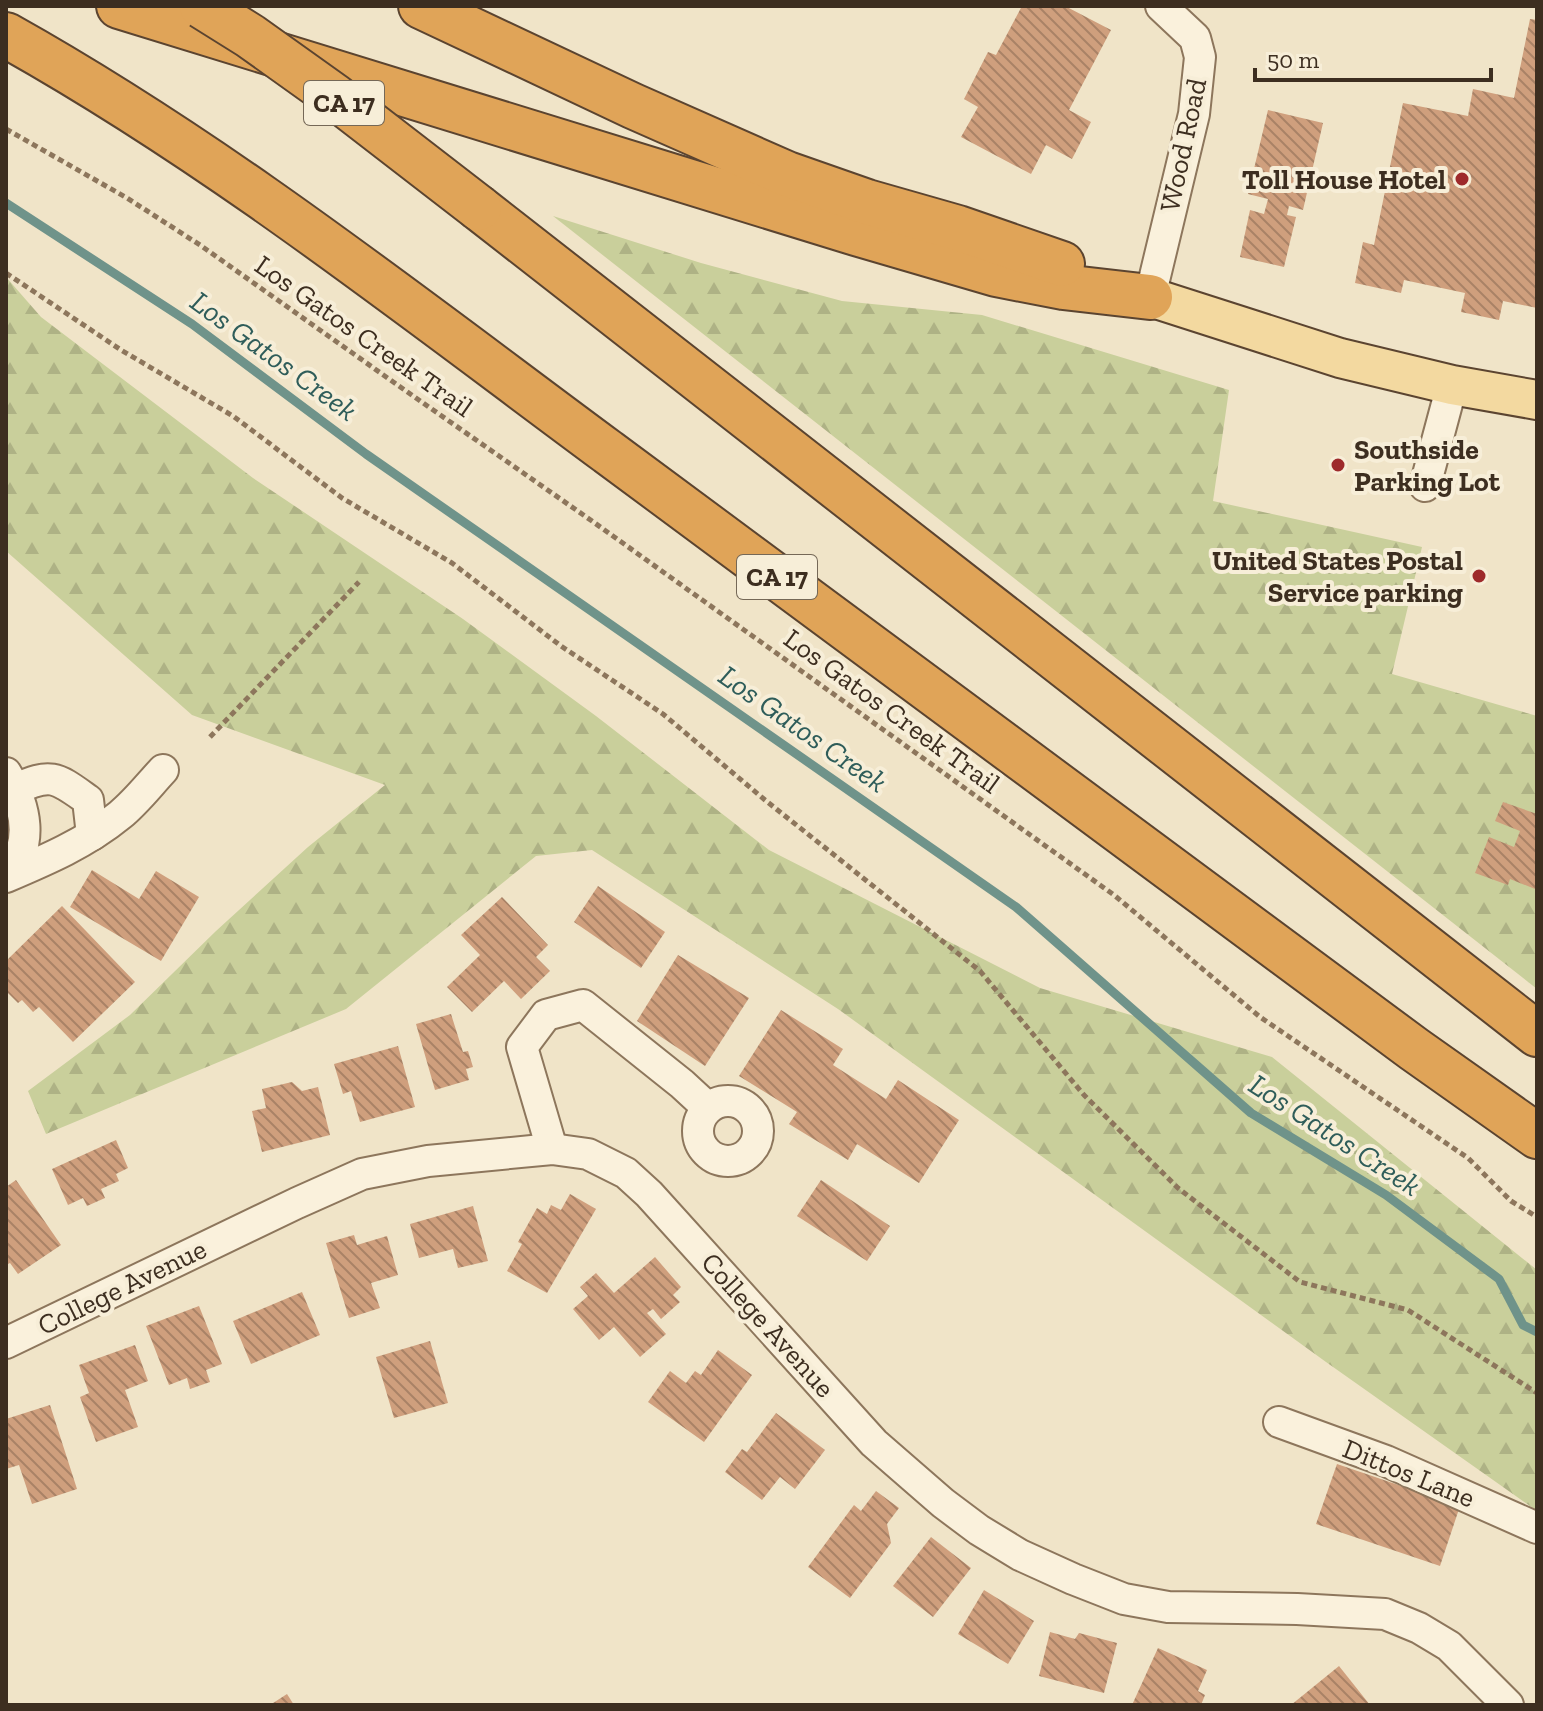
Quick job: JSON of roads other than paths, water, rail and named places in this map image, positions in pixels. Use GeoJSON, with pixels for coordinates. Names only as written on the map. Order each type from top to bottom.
{"type":"FeatureCollection","features":[{"type":"Feature","properties":{"kind":"highway"},"geometry":{"type":"LineString","coordinates":[[119,6],[996,274],[1063,287],[1150,297]]}},
{"type":"Feature","properties":{"kind":"highway","name":"CA 17"},"geometry":{"type":"LineString","coordinates":[[202,6],[325,89],[1537,1034]]}},
{"type":"Feature","properties":{"kind":"highway"},"geometry":{"type":"LineString","coordinates":[[421,6],[633,106],[787,174],[867,202],[958,228],[1121,284],[1150,297]]}},
{"type":"Feature","properties":{"kind":"highway","name":"CA 17"},"geometry":{"type":"LineString","coordinates":[[6,35],[135,112],[284,213],[1414,1049],[1537,1136]]}},
{"type":"Feature","properties":{"kind":"main road"},"geometry":{"type":"LineString","coordinates":[[1150,297],[1340,358],[1452,385],[1537,400]]}},
{"type":"Feature","properties":{"kind":"street","name":"Wood Road"},"geometry":{"type":"LineString","coordinates":[[1150,297],[1194,114],[1200,57],[1195,38],[1161,6]]}},
{"type":"Feature","properties":{"kind":"street"},"geometry":{"type":"LineString","coordinates":[[1425,486],[1452,385]]}},
{"type":"Feature","properties":{"kind":"street"},"geometry":{"type":"LineString","coordinates":[[6,877],[59,855],[92,835],[122,814],[163,770]]}},
{"type":"Feature","properties":{"kind":"street"},"geometry":{"type":"LineString","coordinates":[[6,877],[20,854],[25,832],[23,808],[11,781],[38,778],[62,781],[88,800],[92,835]]}},
{"type":"Feature","properties":{"kind":"street"},"geometry":{"type":"LineString","coordinates":[[552,1149],[522,1047],[546,1015],[583,1005],[708,1108]]}},
{"type":"Feature","properties":{"kind":"street","name":"College Avenue"},"geometry":{"type":"LineString","coordinates":[[6,1343],[362,1174],[428,1161],[552,1149],[588,1154],[626,1173],[669,1215],[874,1443],[943,1503],[1020,1555],[1124,1599],[1168,1607],[1385,1614],[1419,1628],[1449,1646],[1508,1705]]}},
{"type":"Feature","properties":{"kind":"street","name":"Dittos Lane"},"geometry":{"type":"LineString","coordinates":[[1279,1422],[1386,1461],[1537,1528]]}},
{"type":"Feature","properties":{"kind":"waterway","name":"Los Gatos Creek"},"geometry":{"type":"LineString","coordinates":[[6,203],[192,324],[366,454],[1016,907],[1251,1113],[1386,1195],[1499,1279],[1523,1325],[1537,1332]]}},
{"type":"Feature","properties":{"kind":"place","name":"Toll House Hotel"},"geometry":{"type":"Point","coordinates":[1462,179]}},
{"type":"Feature","properties":{"kind":"place","name":"Southside Parking Lot"},"geometry":{"type":"Point","coordinates":[1338,465]}},
{"type":"Feature","properties":{"kind":"place","name":"United States Postal Service parking"},"geometry":{"type":"Point","coordinates":[1479,576]}}]}
